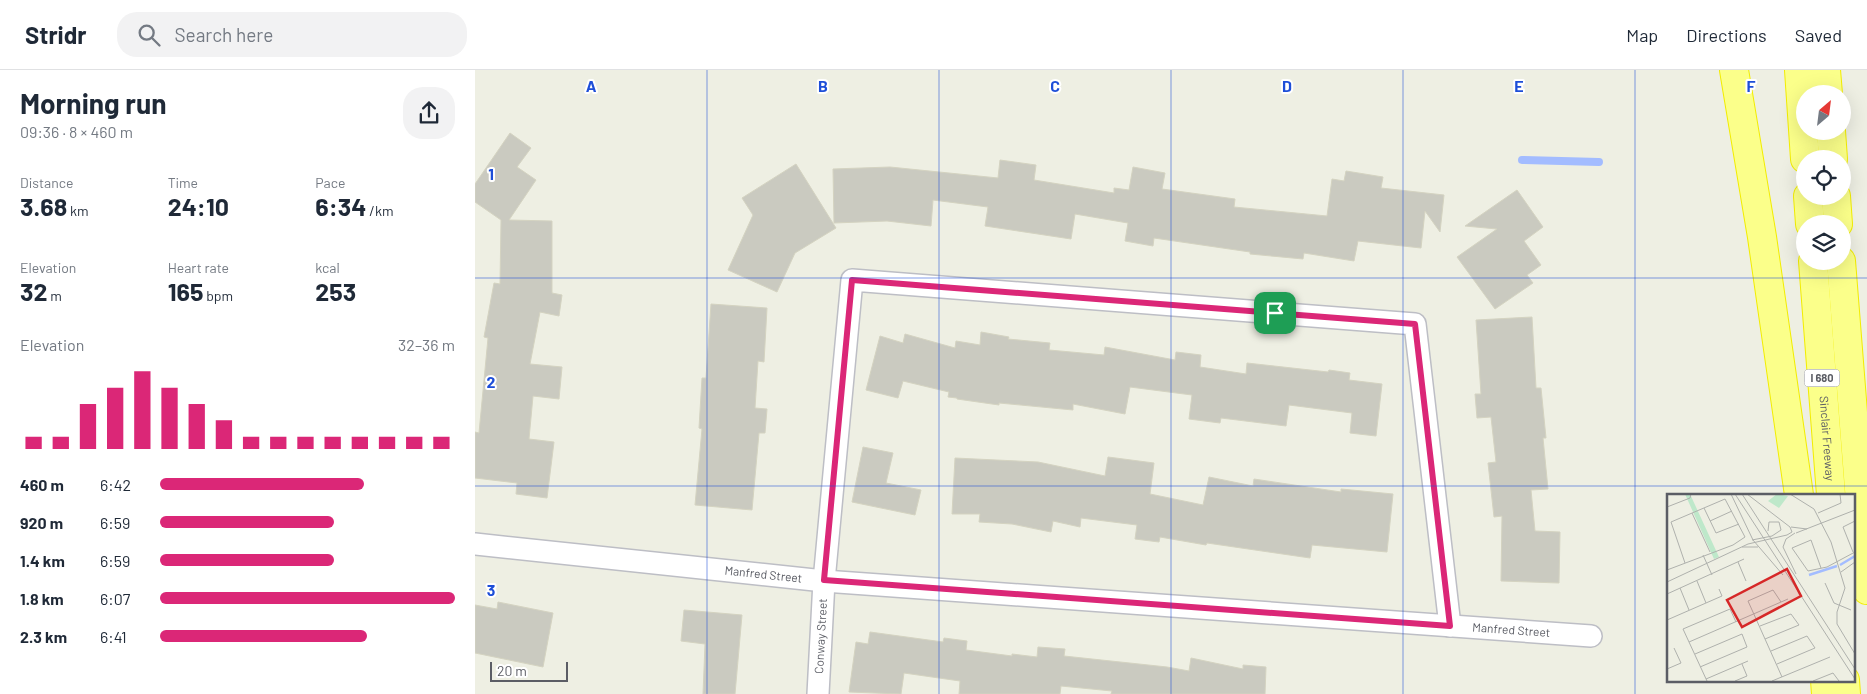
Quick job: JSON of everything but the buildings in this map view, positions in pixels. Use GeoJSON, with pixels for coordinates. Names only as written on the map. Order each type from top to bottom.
{"type":"FeatureCollection","features":[{"type":"Feature","properties":{"kind":"highway"},"geometry":{"type":"LineString","coordinates":[[1734,70],[1762,237],[1799,494]]}},
{"type":"Feature","properties":{"kind":"highway"},"geometry":{"type":"LineString","coordinates":[[1799,70],[1804,150]]}},
{"type":"Feature","properties":{"kind":"highway"},"geometry":{"type":"LineString","coordinates":[[1826,70],[1827,85]]}},
{"type":"Feature","properties":{"kind":"highway","name":"Sinclair Freeway"},"geometry":{"type":"LineString","coordinates":[[1814,270],[1831,494]]}},
{"type":"Feature","properties":{"kind":"highway","name":"I 680"},"geometry":{"type":"LineString","coordinates":[[1842,270],[1867,590]]}},
{"type":"Feature","properties":{"kind":"street","name":"Conway Street"},"geometry":{"type":"LineString","coordinates":[[818,694],[824,580],[852,280],[1415,324],[1450,626]]}},
{"type":"Feature","properties":{"kind":"street","name":"Manfred Street"},"geometry":{"type":"LineString","coordinates":[[475,544],[824,580],[1591,636]]}},
{"type":"Feature","properties":{"kind":"waterway"},"geometry":{"type":"LineString","coordinates":[[1522,160],[1599,162]]}},
{"type":"Feature","properties":{"kind":"route"},"geometry":{"type":"LineString","coordinates":[[852,280],[1275,313],[1415,324],[1450,626],[824,580],[852,280]]}}]}
